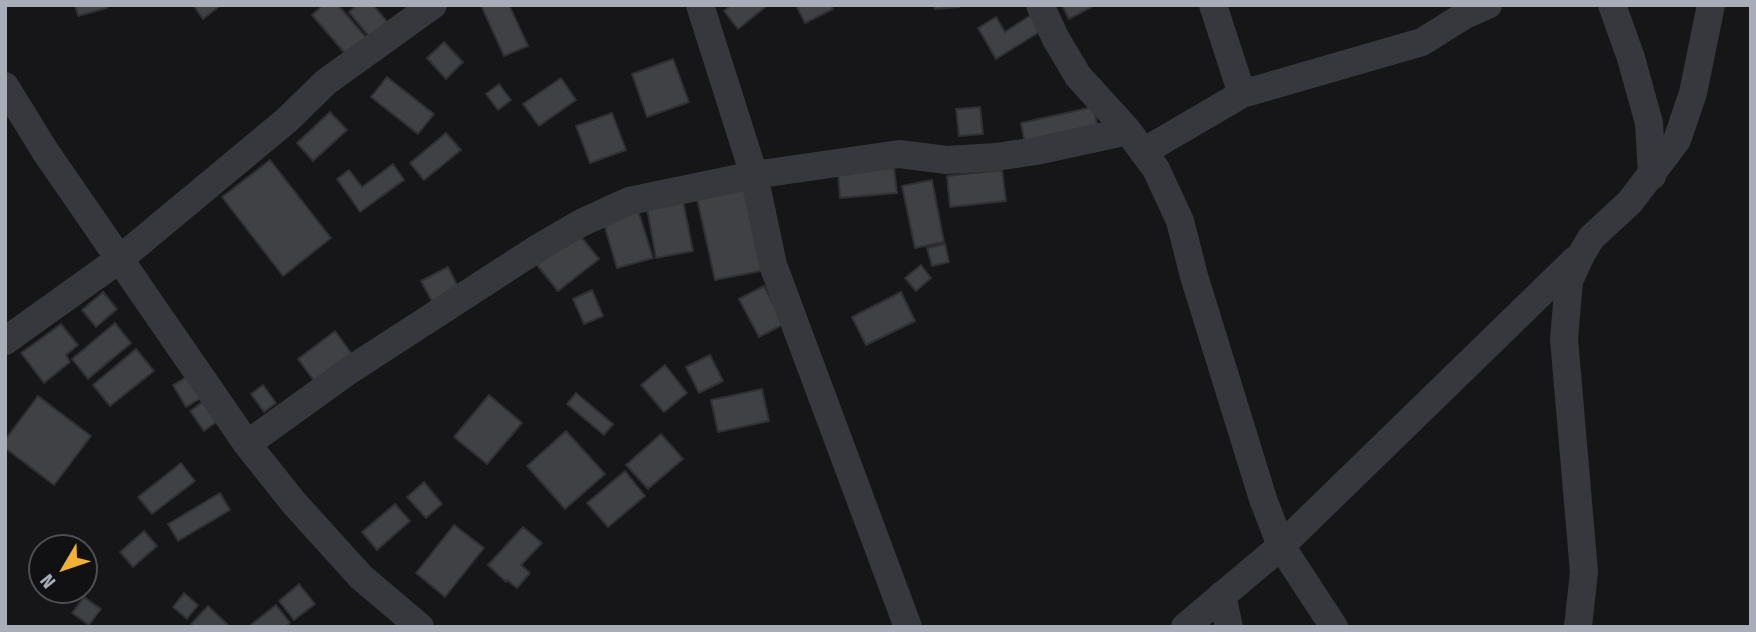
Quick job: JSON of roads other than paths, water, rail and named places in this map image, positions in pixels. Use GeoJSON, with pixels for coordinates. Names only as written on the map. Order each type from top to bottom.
{"type":"FeatureCollection","features":[{"type":"Feature","properties":{"kind":"street"},"geometry":{"type":"LineString","coordinates":[[5,341],[121,258],[288,120],[326,82],[433,5]]}},
{"type":"Feature","properties":{"kind":"street"},"geometry":{"type":"LineString","coordinates":[[700,5],[754,175],[773,265],[908,627]]}},
{"type":"Feature","properties":{"kind":"street"},"geometry":{"type":"LineString","coordinates":[[1040,5],[1078,76],[1156,169],[1180,221],[1194,276],[1263,499],[1281,546],[1334,627]]}},
{"type":"Feature","properties":{"kind":"street"},"geometry":{"type":"LineString","coordinates":[[1213,5],[1242,94]]}},
{"type":"Feature","properties":{"kind":"street"},"geometry":{"type":"LineString","coordinates":[[247,444],[350,370],[580,223],[629,201],[754,175],[899,154],[947,160],[1135,141],[1242,94],[1422,42],[1465,15],[1488,5]]}},
{"type":"Feature","properties":{"kind":"street"},"geometry":{"type":"LineString","coordinates":[[1612,5],[1632,58],[1649,123],[1652,176]]}},
{"type":"Feature","properties":{"kind":"street"},"geometry":{"type":"LineString","coordinates":[[1577,627],[1584,572],[1564,340],[1569,281],[1591,238],[1652,176],[1677,140],[1693,93],[1712,5]]}},
{"type":"Feature","properties":{"kind":"street"},"geometry":{"type":"LineString","coordinates":[[5,86],[45,151],[247,444],[294,503],[361,577],[420,627]]}},
{"type":"Feature","properties":{"kind":"street"},"geometry":{"type":"LineString","coordinates":[[1185,627],[1281,546],[1581,255]]}},
{"type":"Feature","properties":{"kind":"street"},"geometry":{"type":"LineString","coordinates":[[1222,595],[1229,627]]}}]}
